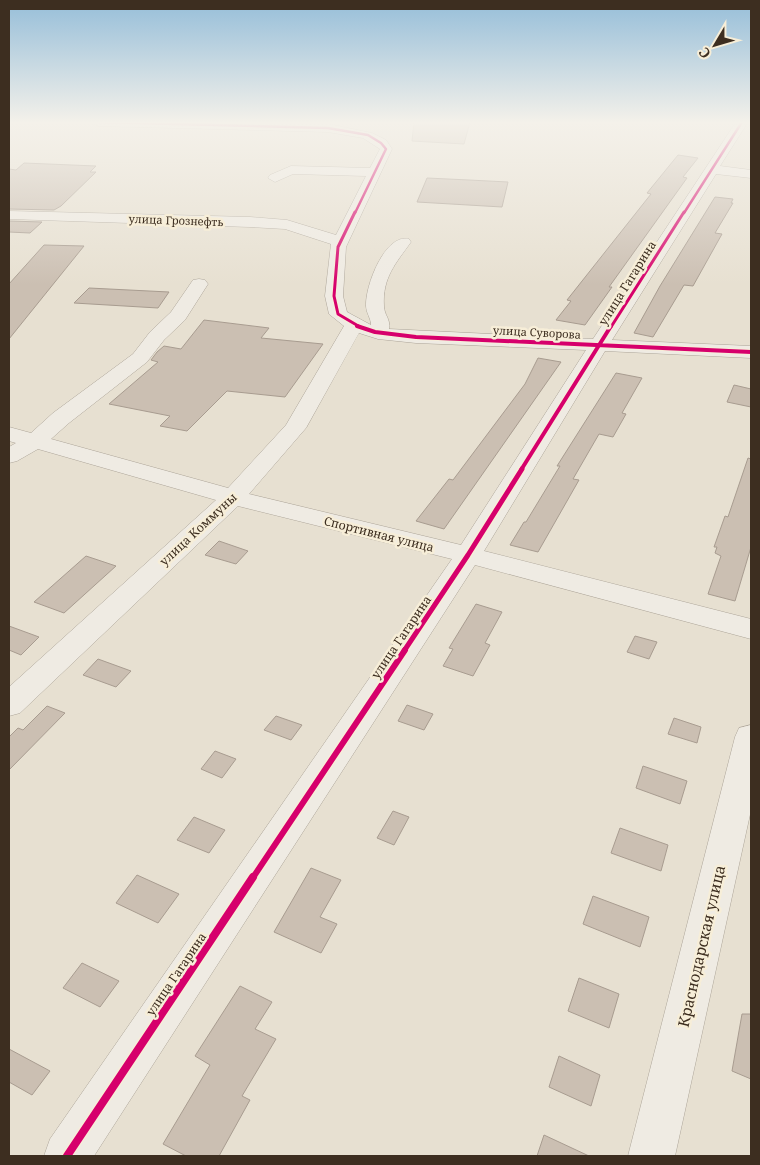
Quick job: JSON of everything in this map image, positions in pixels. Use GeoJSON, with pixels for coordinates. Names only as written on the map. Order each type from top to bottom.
{"type":"FeatureCollection","features":[{"type":"Feature","properties":{"kind":"street"},"geometry":{"type":"LineString","coordinates":[[353,326],[338,314],[334,296],[338,248],[331,234],[371,176]]}},
{"type":"Feature","properties":{"kind":"street","name":"улица Гагарина"},"geometry":{"type":"LineString","coordinates":[[67,1156],[468,555],[706,176]]}},
{"type":"Feature","properties":{"kind":"street","name":"улица Грознефть"},"geometry":{"type":"LineString","coordinates":[[9,215],[250,222],[287,225],[331,234]]}},
{"type":"Feature","properties":{"kind":"street"},"geometry":{"type":"LineString","coordinates":[[378,333],[381,326],[380,316],[375,308],[377,282],[381,267],[402,242]]}},
{"type":"Feature","properties":{"kind":"street"},"geometry":{"type":"LineString","coordinates":[[9,456],[36,441],[61,418],[140,358],[157,336],[178,316],[199,284]]}},
{"type":"Feature","properties":{"kind":"street","name":"улица Суворова"},"geometry":{"type":"LineString","coordinates":[[353,326],[378,333],[599,346],[751,352]]}},
{"type":"Feature","properties":{"kind":"street","name":"улица Коммуны"},"geometry":{"type":"LineString","coordinates":[[9,705],[233,498],[295,428],[353,326]]}},
{"type":"Feature","properties":{"kind":"street","name":"Спортивная улица"},"geometry":{"type":"LineString","coordinates":[[9,434],[233,498],[468,555],[751,629]]}},
{"type":"Feature","properties":{"kind":"street","name":"Краснодарская улица"},"geometry":{"type":"LineString","coordinates":[[650,1156],[751,737]]}},
{"type":"Feature","properties":{"kind":"building"},"geometry":{"type":"Polygon","coordinates":[[[9,176],[92,176],[61,206],[54,210],[9,209],[9,176]]]}},
{"type":"Feature","properties":{"kind":"building"},"geometry":{"type":"Polygon","coordinates":[[[661,176],[687,178],[609,287],[612,287],[585,325],[556,320],[571,301],[567,300],[651,194],[647,193],[661,176]]]}},
{"type":"Feature","properties":{"kind":"building"},"geometry":{"type":"Polygon","coordinates":[[[427,178],[508,182],[502,207],[417,202],[427,178]]]}},
{"type":"Feature","properties":{"kind":"building"},"geometry":{"type":"Polygon","coordinates":[[[715,197],[733,199],[731,203],[733,203],[715,233],[722,234],[693,286],[684,285],[653,337],[634,333],[660,286],[715,197]]]}},
{"type":"Feature","properties":{"kind":"building"},"geometry":{"type":"Polygon","coordinates":[[[9,221],[42,222],[30,233],[9,232],[9,221]]]}},
{"type":"Feature","properties":{"kind":"building"},"geometry":{"type":"Polygon","coordinates":[[[44,245],[84,246],[9,339],[9,284],[44,245]]]}},
{"type":"Feature","properties":{"kind":"building"},"geometry":{"type":"Polygon","coordinates":[[[89,288],[169,292],[158,308],[74,303],[89,288]]]}},
{"type":"Feature","properties":{"kind":"building"},"geometry":{"type":"Polygon","coordinates":[[[204,320],[269,328],[261,338],[323,344],[285,397],[227,391],[187,431],[160,426],[170,416],[109,404],[158,362],[151,360],[157,352],[164,346],[181,349],[204,320]]]}},
{"type":"Feature","properties":{"kind":"building"},"geometry":{"type":"Polygon","coordinates":[[[538,358],[561,362],[444,529],[416,521],[449,479],[453,480],[525,384],[538,358]]]}},
{"type":"Feature","properties":{"kind":"building"},"geometry":{"type":"Polygon","coordinates":[[[616,373],[642,378],[622,413],[626,414],[613,437],[599,434],[573,479],[579,480],[538,552],[510,545],[524,522],[526,522],[560,466],[557,466],[616,373]]]}},
{"type":"Feature","properties":{"kind":"building"},"geometry":{"type":"Polygon","coordinates":[[[734,385],[751,389],[751,407],[727,402],[734,385]]]}},
{"type":"Feature","properties":{"kind":"building"},"geometry":{"type":"Polygon","coordinates":[[[748,458],[751,459],[751,547],[735,601],[708,594],[721,556],[715,553],[717,547],[714,547],[725,516],[728,517],[748,458]]]}},
{"type":"Feature","properties":{"kind":"building"},"geometry":{"type":"Polygon","coordinates":[[[219,541],[248,551],[236,564],[205,555],[219,541]]]}},
{"type":"Feature","properties":{"kind":"building"},"geometry":{"type":"Polygon","coordinates":[[[86,556],[116,566],[64,613],[34,602],[86,556]]]}},
{"type":"Feature","properties":{"kind":"building"},"geometry":{"type":"Polygon","coordinates":[[[476,604],[502,612],[485,643],[490,645],[473,676],[443,666],[453,649],[449,648],[476,604]]]}},
{"type":"Feature","properties":{"kind":"building"},"geometry":{"type":"Polygon","coordinates":[[[9,626],[39,637],[21,655],[9,650],[9,626]]]}},
{"type":"Feature","properties":{"kind":"building"},"geometry":{"type":"Polygon","coordinates":[[[635,636],[657,642],[649,659],[627,652],[635,636]]]}},
{"type":"Feature","properties":{"kind":"building"},"geometry":{"type":"Polygon","coordinates":[[[98,659],[131,671],[116,687],[83,675],[98,659]]]}},
{"type":"Feature","properties":{"kind":"building"},"geometry":{"type":"Polygon","coordinates":[[[407,705],[433,714],[424,730],[398,721],[407,705]]]}},
{"type":"Feature","properties":{"kind":"building"},"geometry":{"type":"Polygon","coordinates":[[[47,706],[65,713],[9,770],[9,737],[18,728],[23,730],[47,706]]]}},
{"type":"Feature","properties":{"kind":"building"},"geometry":{"type":"Polygon","coordinates":[[[276,716],[302,725],[291,740],[264,730],[276,716]]]}},
{"type":"Feature","properties":{"kind":"building"},"geometry":{"type":"Polygon","coordinates":[[[674,718],[701,727],[697,743],[668,734],[674,718]]]}},
{"type":"Feature","properties":{"kind":"building"},"geometry":{"type":"Polygon","coordinates":[[[215,751],[236,759],[222,778],[201,769],[215,751]]]}},
{"type":"Feature","properties":{"kind":"building"},"geometry":{"type":"Polygon","coordinates":[[[643,766],[687,781],[680,804],[636,788],[643,766]]]}},
{"type":"Feature","properties":{"kind":"building"},"geometry":{"type":"Polygon","coordinates":[[[393,811],[409,817],[394,845],[377,838],[393,811]]]}},
{"type":"Feature","properties":{"kind":"building"},"geometry":{"type":"Polygon","coordinates":[[[194,817],[225,830],[209,853],[177,840],[194,817]]]}},
{"type":"Feature","properties":{"kind":"building"},"geometry":{"type":"Polygon","coordinates":[[[620,828],[668,845],[661,871],[611,853],[620,828]]]}},
{"type":"Feature","properties":{"kind":"building"},"geometry":{"type":"Polygon","coordinates":[[[311,868],[341,880],[320,917],[337,924],[321,953],[274,932],[311,868]]]}},
{"type":"Feature","properties":{"kind":"building"},"geometry":{"type":"Polygon","coordinates":[[[137,875],[179,894],[158,923],[116,903],[137,875]]]}},
{"type":"Feature","properties":{"kind":"building"},"geometry":{"type":"Polygon","coordinates":[[[593,896],[649,917],[640,947],[583,924],[593,896]]]}},
{"type":"Feature","properties":{"kind":"building"},"geometry":{"type":"Polygon","coordinates":[[[82,963],[119,981],[100,1007],[63,988],[82,963]]]}},
{"type":"Feature","properties":{"kind":"building"},"geometry":{"type":"Polygon","coordinates":[[[579,978],[619,994],[609,1028],[568,1011],[579,978]]]}},
{"type":"Feature","properties":{"kind":"building"},"geometry":{"type":"Polygon","coordinates":[[[240,986],[272,1002],[255,1029],[276,1039],[242,1096],[250,1100],[219,1156],[186,1156],[163,1144],[210,1065],[195,1056],[240,986]]]}},
{"type":"Feature","properties":{"kind":"building"},"geometry":{"type":"Polygon","coordinates":[[[742,1014],[751,1014],[751,1079],[732,1071],[742,1014]]]}},
{"type":"Feature","properties":{"kind":"building"},"geometry":{"type":"Polygon","coordinates":[[[9,1049],[50,1071],[32,1095],[9,1082],[9,1049]]]}},
{"type":"Feature","properties":{"kind":"building"},"geometry":{"type":"Polygon","coordinates":[[[559,1056],[600,1075],[591,1106],[549,1087],[559,1056]]]}},
{"type":"Feature","properties":{"kind":"building"},"geometry":{"type":"Polygon","coordinates":[[[544,1135],[589,1156],[537,1156],[544,1135]]]}},
{"type":"Feature","properties":{"kind":"cycle path"},"geometry":{"type":"LineString","coordinates":[[373,176],[338,247],[334,296],[338,314],[357,326],[385,334],[416,337],[751,352]]}},
{"type":"Feature","properties":{"kind":"cycle path"},"geometry":{"type":"LineString","coordinates":[[67,1156],[468,555],[707,176]]}}]}
